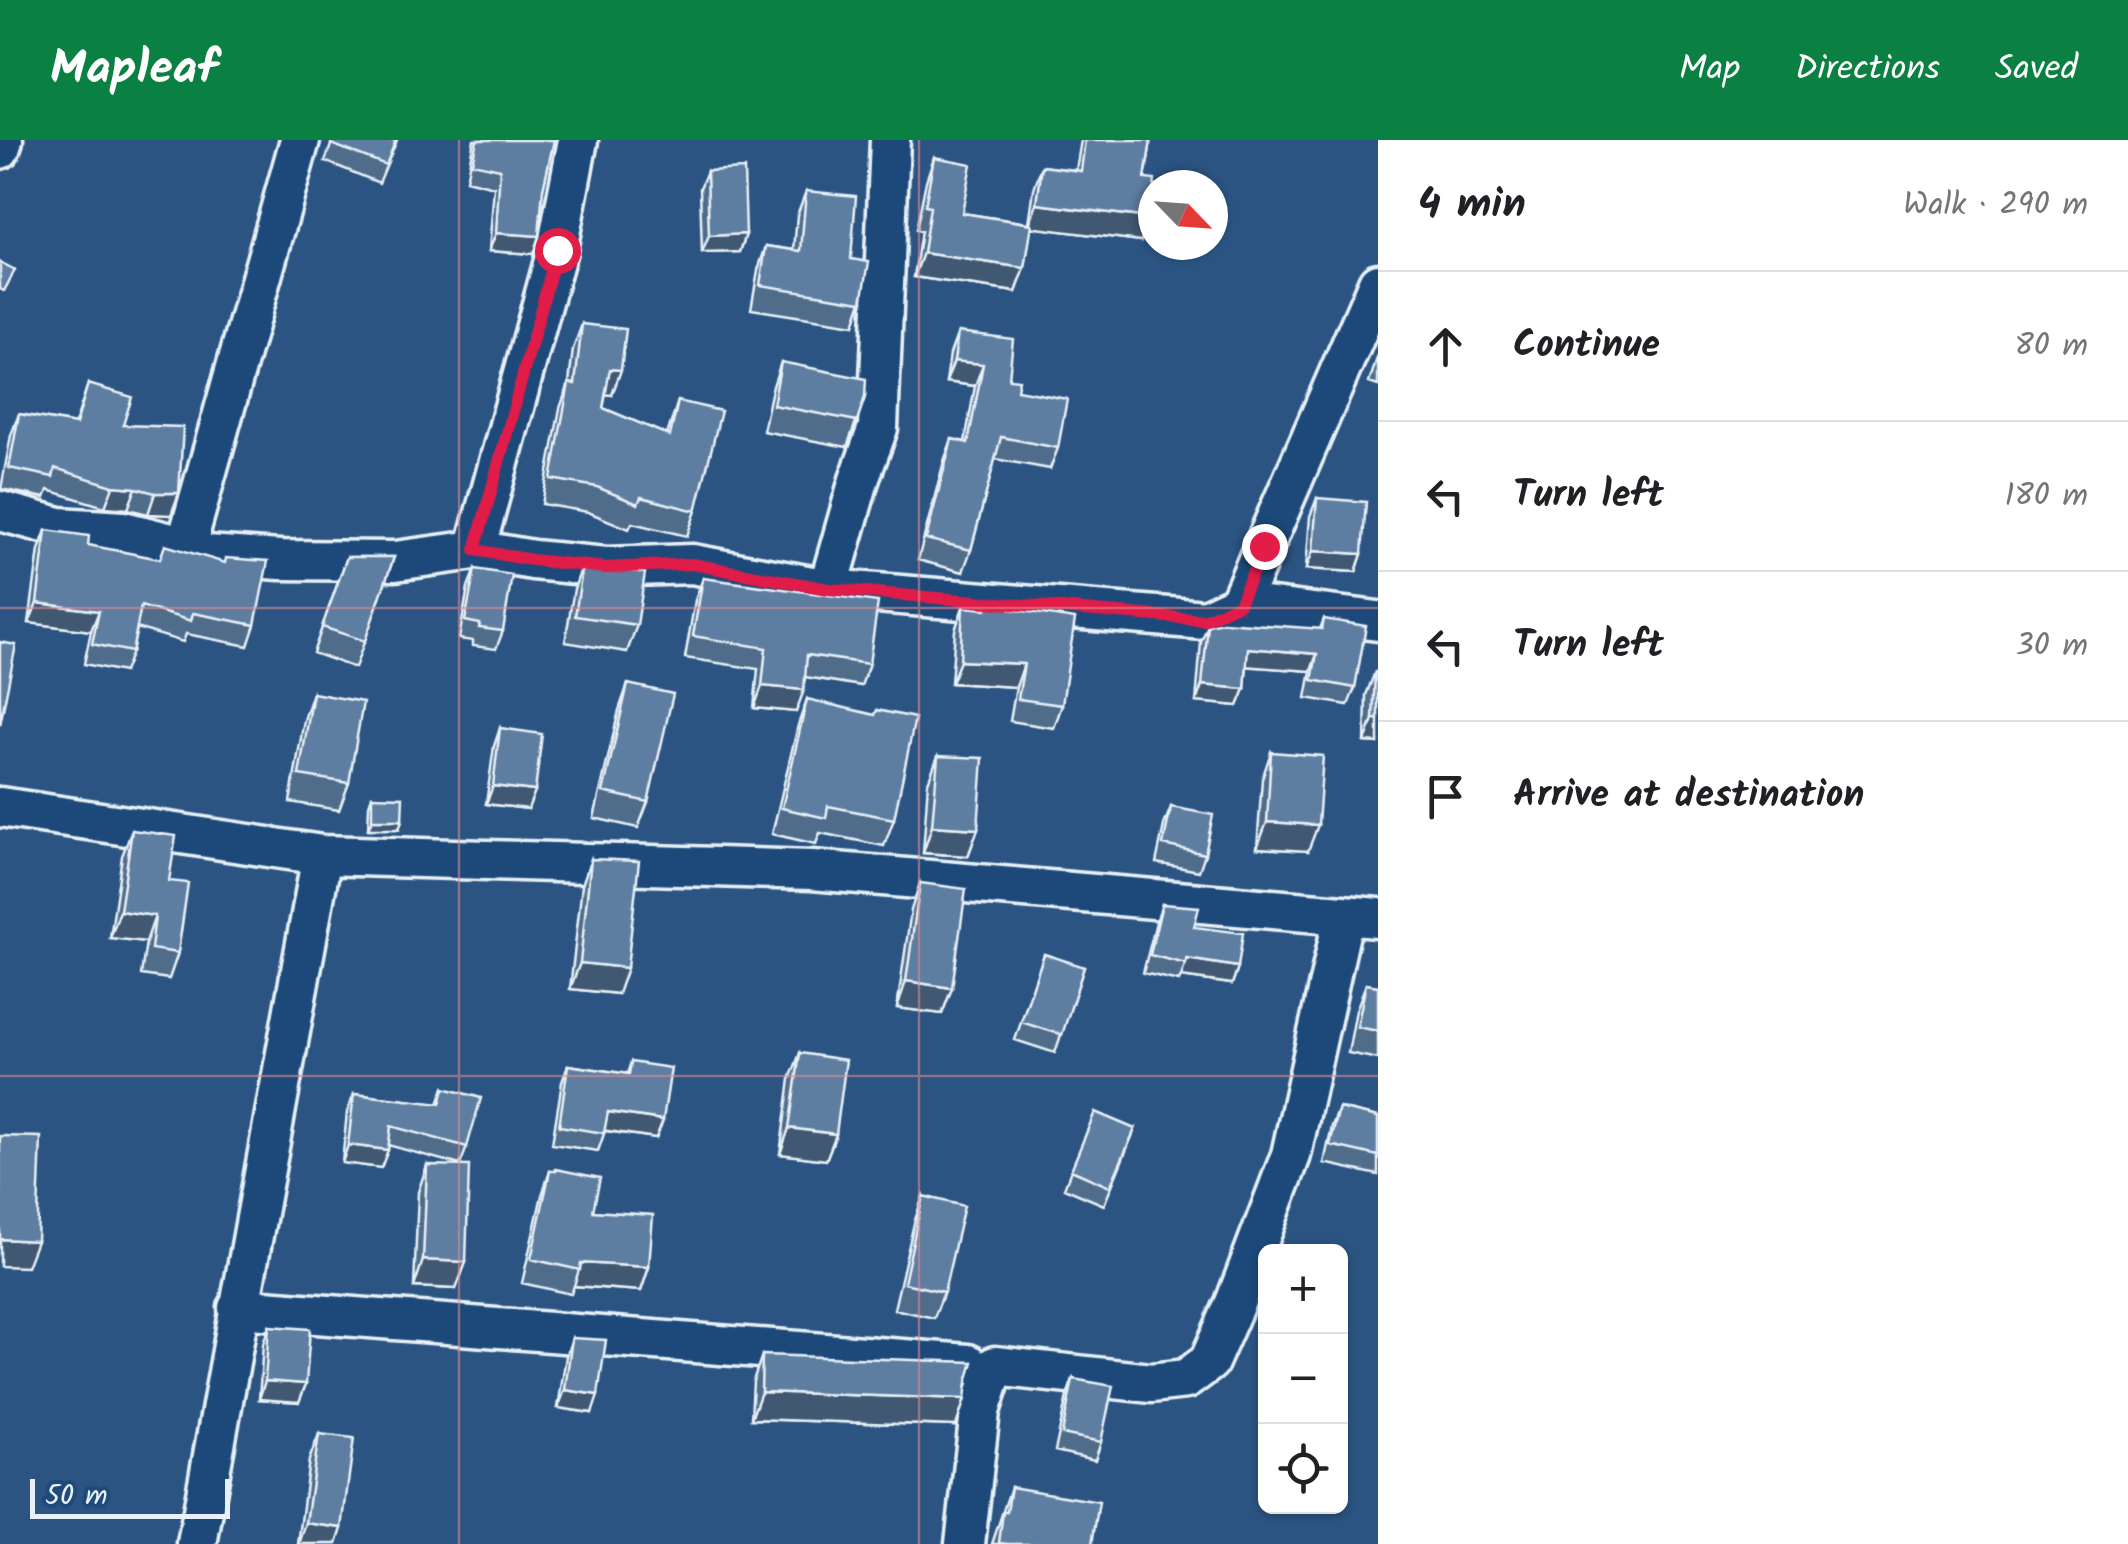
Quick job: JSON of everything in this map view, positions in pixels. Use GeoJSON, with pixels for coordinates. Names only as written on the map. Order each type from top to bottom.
{"type":"FeatureCollection","features":[{"type":"Feature","properties":{"kind":"street"},"geometry":{"type":"LineString","coordinates":[[0,148],[2,140]]}},
{"type":"Feature","properties":{"kind":"street"},"geometry":{"type":"LineString","coordinates":[[191,548],[191,528],[300,140]]}},
{"type":"Feature","properties":{"kind":"street"},"geometry":{"type":"LineString","coordinates":[[475,550],[557,250],[578,140]]}},
{"type":"Feature","properties":{"kind":"street"},"geometry":{"type":"LineString","coordinates":[[828,589],[878,428],[890,140]]}},
{"type":"Feature","properties":{"kind":"street"},"geometry":{"type":"LineString","coordinates":[[1239,604],[1378,283]]}},
{"type":"Feature","properties":{"kind":"street"},"geometry":{"type":"LineString","coordinates":[[0,511],[60,527],[123,531],[206,555],[395,561],[475,550],[606,568],[692,564],[828,589],[1204,620],[1239,604],[1378,622]]}},
{"type":"Feature","properties":{"kind":"street"},"geometry":{"type":"LineString","coordinates":[[0,807],[322,855],[812,870],[1361,917],[1290,1155],[1234,1303],[1209,1362],[1186,1378],[1151,1383],[996,1366],[238,1308]]}},
{"type":"Feature","properties":{"kind":"street"},"geometry":{"type":"LineString","coordinates":[[196,1544],[322,855]]}},
{"type":"Feature","properties":{"kind":"street"},"geometry":{"type":"LineString","coordinates":[[965,1544],[980,1412],[996,1366]]}},
{"type":"Feature","properties":{"kind":"building"},"geometry":{"type":"Polygon","coordinates":[[[333,140],[396,140],[386,165],[331,144],[333,140]]]}},
{"type":"Feature","properties":{"kind":"building"},"geometry":{"type":"Polygon","coordinates":[[[477,140],[554,140],[543,189],[539,236],[496,233],[500,169],[472,163],[477,140]]]}},
{"type":"Feature","properties":{"kind":"building"},"geometry":{"type":"Polygon","coordinates":[[[1085,140],[1151,140],[1146,170],[1138,170],[1138,217],[1037,204],[1042,166],[1081,171],[1085,140]]]}},
{"type":"Feature","properties":{"kind":"building"},"geometry":{"type":"Polygon","coordinates":[[[934,157],[971,164],[962,213],[1032,224],[1025,268],[923,253],[930,207],[925,206],[934,157]]]}},
{"type":"Feature","properties":{"kind":"building"},"geometry":{"type":"Polygon","coordinates":[[[744,169],[746,234],[709,236],[707,171],[744,169]]]}},
{"type":"Feature","properties":{"kind":"building"},"geometry":{"type":"Polygon","coordinates":[[[806,191],[856,196],[851,259],[869,262],[862,301],[760,285],[766,246],[801,251],[806,191]]]}},
{"type":"Feature","properties":{"kind":"building"},"geometry":{"type":"Polygon","coordinates":[[[0,262],[15,270],[4,291],[0,289],[0,262]]]}},
{"type":"Feature","properties":{"kind":"building"},"geometry":{"type":"Polygon","coordinates":[[[582,324],[626,329],[621,370],[610,369],[603,408],[670,436],[678,401],[721,411],[696,511],[641,497],[638,504],[597,487],[551,479],[569,383],[575,384],[582,324]]]}},
{"type":"Feature","properties":{"kind":"building"},"geometry":{"type":"Polygon","coordinates":[[[958,332],[1013,339],[1009,379],[1019,380],[1017,390],[1067,399],[1058,448],[1001,437],[971,550],[926,539],[952,439],[968,443],[983,364],[954,361],[958,332]]]}},
{"type":"Feature","properties":{"kind":"building"},"geometry":{"type":"Polygon","coordinates":[[[781,362],[866,379],[857,421],[773,405],[781,362]]]}},
{"type":"Feature","properties":{"kind":"building"},"geometry":{"type":"Polygon","coordinates":[[[88,384],[132,397],[123,425],[183,427],[179,493],[113,486],[55,468],[53,477],[9,468],[19,414],[76,424],[88,384]]]}},
{"type":"Feature","properties":{"kind":"building"},"geometry":{"type":"Polygon","coordinates":[[[1317,498],[1366,502],[1362,554],[1313,551],[1317,498]]]}},
{"type":"Feature","properties":{"kind":"building"},"geometry":{"type":"Polygon","coordinates":[[[46,530],[89,536],[88,545],[160,559],[165,545],[225,563],[226,558],[268,561],[255,625],[193,613],[191,621],[141,606],[132,652],[92,644],[99,611],[37,603],[46,530]]]}},
{"type":"Feature","properties":{"kind":"building"},"geometry":{"type":"Polygon","coordinates":[[[347,557],[394,557],[365,641],[322,627],[347,557]]]}},
{"type":"Feature","properties":{"kind":"building"},"geometry":{"type":"Polygon","coordinates":[[[583,563],[645,573],[637,625],[575,616],[583,563]]]}},
{"type":"Feature","properties":{"kind":"building"},"geometry":{"type":"Polygon","coordinates":[[[475,569],[512,575],[503,631],[479,628],[480,624],[465,621],[475,569]]]}},
{"type":"Feature","properties":{"kind":"building"},"geometry":{"type":"Polygon","coordinates":[[[703,578],[878,602],[869,664],[807,655],[804,690],[762,686],[766,648],[693,636],[703,578]]]}},
{"type":"Feature","properties":{"kind":"building"},"geometry":{"type":"Polygon","coordinates":[[[986,601],[1011,603],[1010,609],[1075,619],[1062,705],[1018,699],[1024,664],[960,661],[963,607],[986,609],[986,601]]]}},
{"type":"Feature","properties":{"kind":"building"},"geometry":{"type":"Polygon","coordinates":[[[1324,619],[1366,626],[1355,688],[1312,680],[1317,654],[1248,648],[1245,689],[1202,685],[1208,625],[1223,622],[1322,629],[1324,619]]]}},
{"type":"Feature","properties":{"kind":"building"},"geometry":{"type":"Polygon","coordinates":[[[0,642],[16,645],[0,725],[0,642]]]}},
{"type":"Feature","properties":{"kind":"building"},"geometry":{"type":"Polygon","coordinates":[[[1378,672],[1378,719],[1373,719],[1378,672]]]}},
{"type":"Feature","properties":{"kind":"building"},"geometry":{"type":"Polygon","coordinates":[[[628,684],[673,694],[648,802],[603,792],[628,684]]]}},
{"type":"Feature","properties":{"kind":"building"},"geometry":{"type":"Polygon","coordinates":[[[313,693],[363,702],[349,783],[299,775],[313,693]]]}},
{"type":"Feature","properties":{"kind":"building"},"geometry":{"type":"Polygon","coordinates":[[[807,699],[875,715],[877,710],[915,718],[894,819],[828,806],[826,818],[782,808],[807,699]]]}},
{"type":"Feature","properties":{"kind":"building"},"geometry":{"type":"Polygon","coordinates":[[[500,728],[542,734],[535,791],[493,786],[500,728]]]}},
{"type":"Feature","properties":{"kind":"building"},"geometry":{"type":"Polygon","coordinates":[[[1271,752],[1323,756],[1318,825],[1267,822],[1271,752]]]}},
{"type":"Feature","properties":{"kind":"building"},"geometry":{"type":"Polygon","coordinates":[[[938,756],[983,758],[978,829],[932,826],[938,756]]]}},
{"type":"Feature","properties":{"kind":"building"},"geometry":{"type":"Polygon","coordinates":[[[372,796],[403,797],[402,820],[372,820],[372,796]]]}},
{"type":"Feature","properties":{"kind":"building"},"geometry":{"type":"Polygon","coordinates":[[[1171,807],[1213,815],[1205,854],[1163,845],[1171,807]]]}},
{"type":"Feature","properties":{"kind":"building"},"geometry":{"type":"Polygon","coordinates":[[[132,830],[176,836],[169,881],[188,883],[178,953],[151,949],[155,916],[120,911],[132,830]]]}},
{"type":"Feature","properties":{"kind":"building"},"geometry":{"type":"Polygon","coordinates":[[[591,859],[639,861],[627,968],[580,963],[591,859]]]}},
{"type":"Feature","properties":{"kind":"building"},"geometry":{"type":"Polygon","coordinates":[[[920,883],[966,889],[952,988],[906,981],[920,883]]]}},
{"type":"Feature","properties":{"kind":"building"},"geometry":{"type":"Polygon","coordinates":[[[1162,904],[1199,907],[1194,927],[1243,933],[1238,967],[1187,959],[1186,964],[1150,955],[1162,904]]]}},
{"type":"Feature","properties":{"kind":"building"},"geometry":{"type":"Polygon","coordinates":[[[1044,954],[1084,967],[1062,1035],[1021,1022],[1044,954]]]}},
{"type":"Feature","properties":{"kind":"building"},"geometry":{"type":"Polygon","coordinates":[[[1366,984],[1378,986],[1378,1031],[1357,1027],[1366,984]]]}},
{"type":"Feature","properties":{"kind":"building"},"geometry":{"type":"Polygon","coordinates":[[[800,1053],[846,1060],[836,1134],[789,1128],[800,1053]]]}},
{"type":"Feature","properties":{"kind":"building"},"geometry":{"type":"Polygon","coordinates":[[[631,1062],[671,1068],[663,1120],[608,1112],[604,1133],[559,1126],[568,1065],[629,1074],[631,1062]]]}},
{"type":"Feature","properties":{"kind":"building"},"geometry":{"type":"Polygon","coordinates":[[[444,1088],[481,1098],[467,1147],[391,1126],[388,1150],[348,1145],[354,1094],[440,1104],[444,1088]]]}},
{"type":"Feature","properties":{"kind":"building"},"geometry":{"type":"Polygon","coordinates":[[[1339,1108],[1378,1117],[1378,1156],[1330,1145],[1339,1108]]]}},
{"type":"Feature","properties":{"kind":"building"},"geometry":{"type":"Polygon","coordinates":[[[1095,1112],[1135,1129],[1110,1187],[1071,1170],[1095,1112]]]}},
{"type":"Feature","properties":{"kind":"building"},"geometry":{"type":"Polygon","coordinates":[[[0,1136],[41,1137],[37,1241],[0,1239],[0,1136]]]}},
{"type":"Feature","properties":{"kind":"building"},"geometry":{"type":"Polygon","coordinates":[[[427,1165],[469,1166],[466,1262],[423,1260],[427,1165]]]}},
{"type":"Feature","properties":{"kind":"building"},"geometry":{"type":"Polygon","coordinates":[[[550,1171],[600,1178],[593,1211],[653,1215],[649,1267],[581,1263],[580,1270],[531,1259],[550,1171]]]}},
{"type":"Feature","properties":{"kind":"building"},"geometry":{"type":"Polygon","coordinates":[[[923,1196],[964,1206],[944,1292],[904,1283],[923,1196]]]}},
{"type":"Feature","properties":{"kind":"building"},"geometry":{"type":"Polygon","coordinates":[[[269,1326],[310,1329],[306,1384],[265,1381],[269,1326]]]}},
{"type":"Feature","properties":{"kind":"building"},"geometry":{"type":"Polygon","coordinates":[[[572,1338],[606,1340],[598,1395],[565,1390],[572,1338]]]}},
{"type":"Feature","properties":{"kind":"building"},"geometry":{"type":"Polygon","coordinates":[[[762,1355],[973,1362],[965,1399],[761,1392],[762,1355]]]}},
{"type":"Feature","properties":{"kind":"building"},"geometry":{"type":"Polygon","coordinates":[[[1073,1379],[1113,1386],[1101,1442],[1062,1434],[1073,1379]]]}},
{"type":"Feature","properties":{"kind":"building"},"geometry":{"type":"Polygon","coordinates":[[[319,1434],[354,1438],[342,1528],[306,1523],[319,1434]]]}},
{"type":"Feature","properties":{"kind":"building"},"geometry":{"type":"Polygon","coordinates":[[[1011,1487],[1099,1502],[1092,1544],[999,1543],[1011,1487]]]}},
{"type":"Feature","properties":{"kind":"route"},"geometry":{"type":"LineString","coordinates":[[557,250],[475,550],[606,568],[692,564],[828,589],[1204,620],[1239,604],[1264,546]]}}]}
